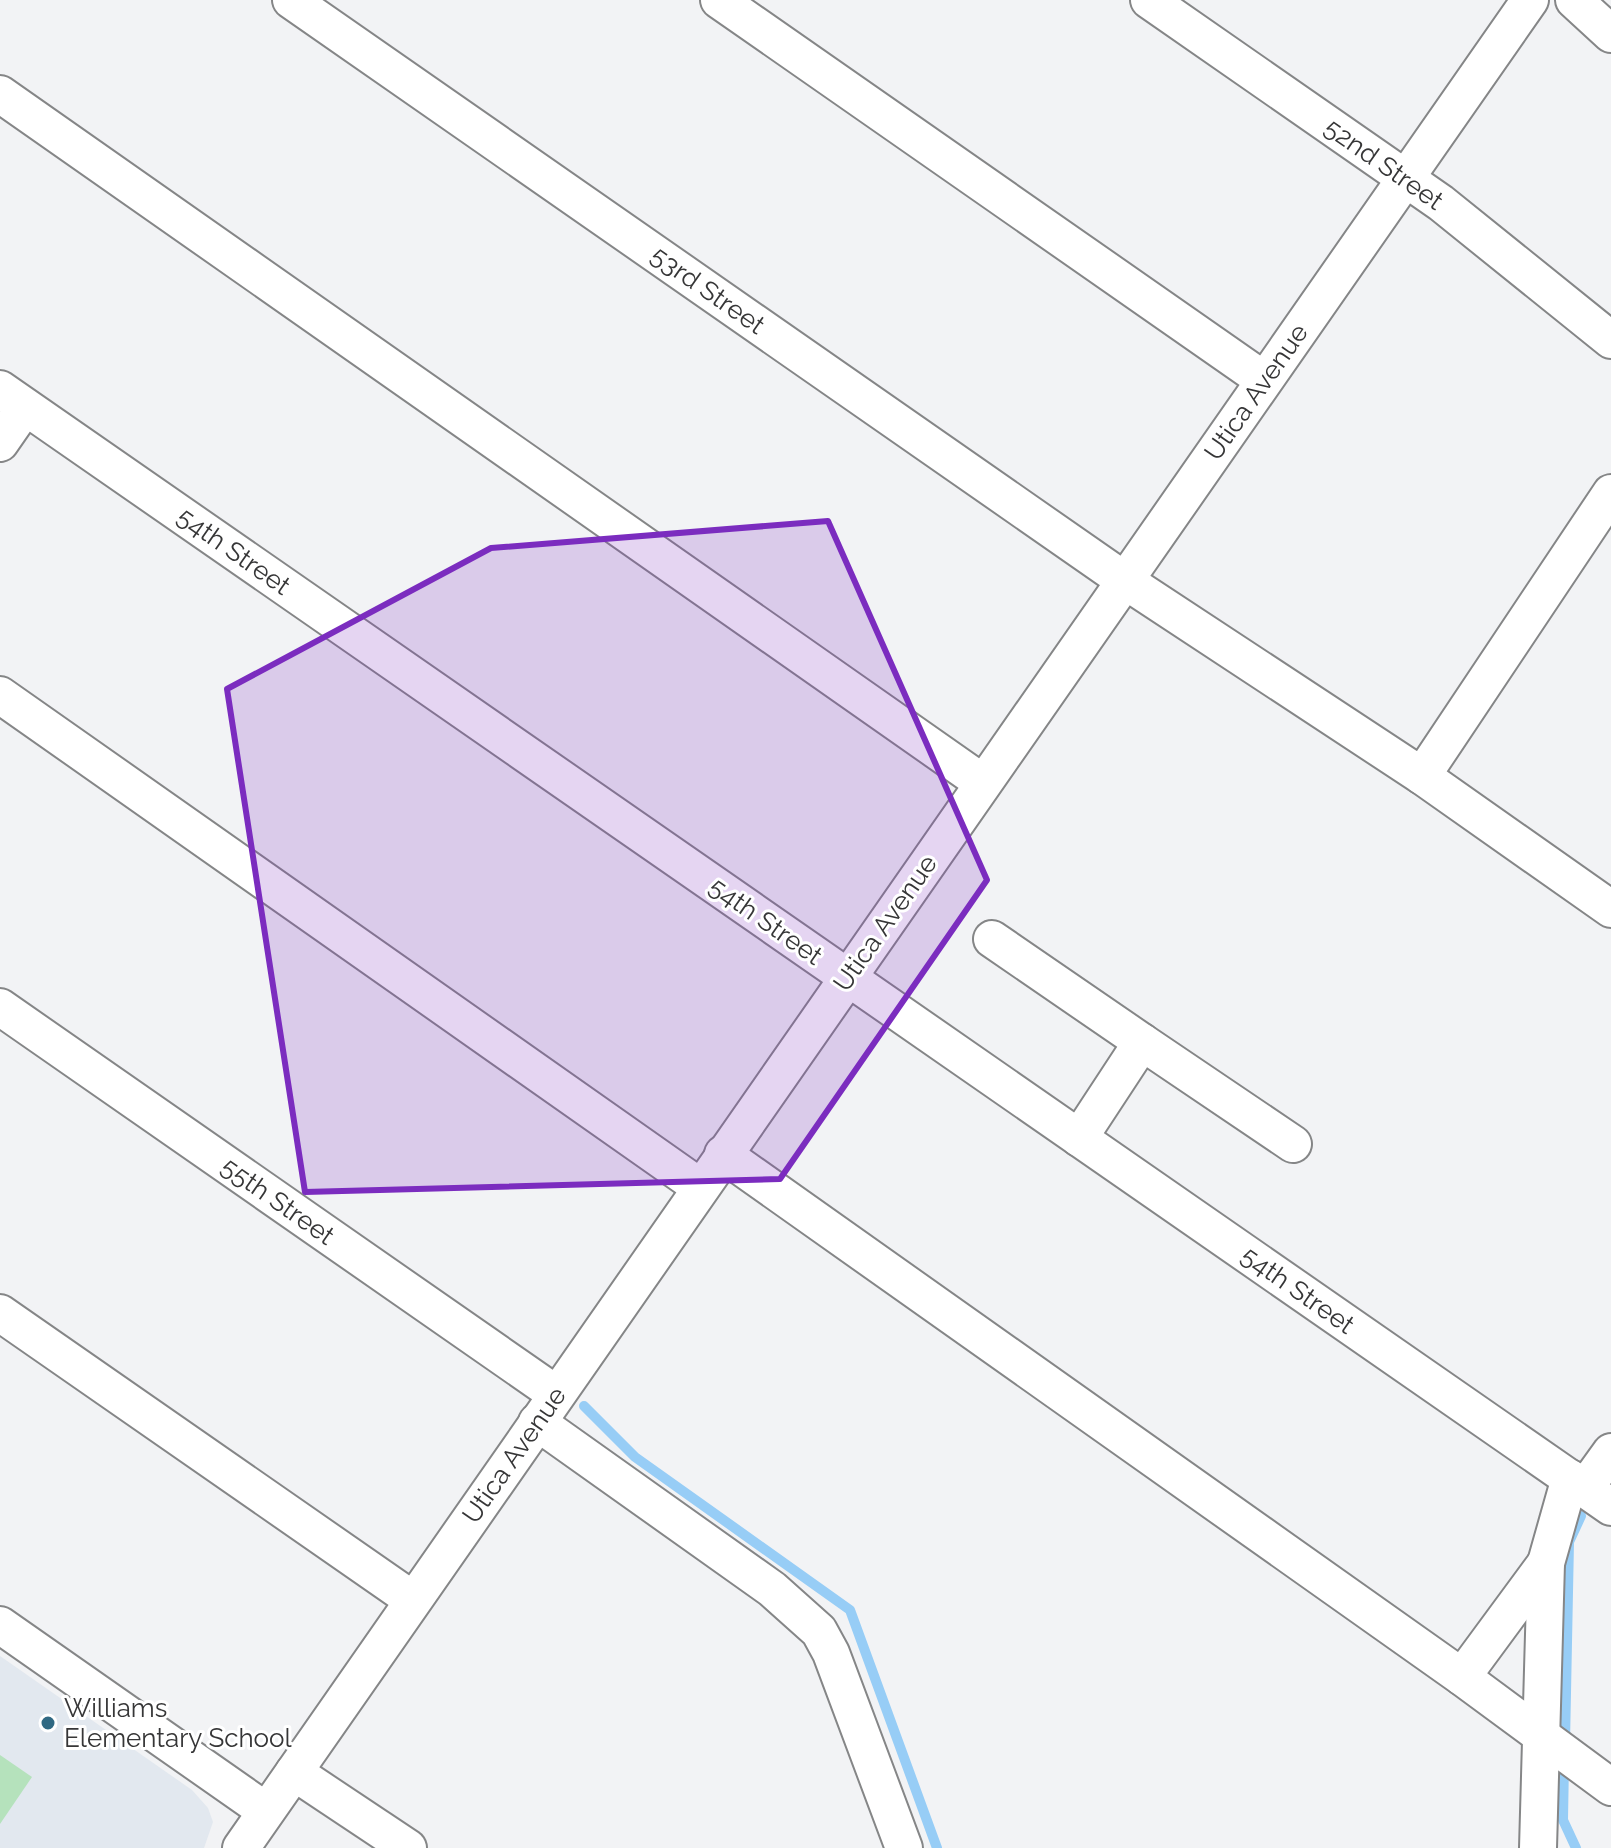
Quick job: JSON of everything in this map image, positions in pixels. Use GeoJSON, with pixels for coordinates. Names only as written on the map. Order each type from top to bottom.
{"type":"FeatureCollection","features":[{"type":"Feature","properties":{"kind":"street","name":"53rd Street"},"geometry":{"type":"LineString","coordinates":[[291,0],[1124,580],[1422,776],[1611,909]]}},
{"type":"Feature","properties":{"kind":"street"},"geometry":{"type":"LineString","coordinates":[[719,0],[1264,380]]}},
{"type":"Feature","properties":{"kind":"street","name":"52nd Street"},"geometry":{"type":"LineString","coordinates":[[1149,0],[1405,179],[1611,340]]}},
{"type":"Feature","properties":{"kind":"street","name":"Utica Avenue"},"geometry":{"type":"LineString","coordinates":[[241,1848],[1530,0]]}},
{"type":"Feature","properties":{"kind":"street"},"geometry":{"type":"LineString","coordinates":[[1574,0],[1611,34]]}},
{"type":"Feature","properties":{"kind":"street"},"geometry":{"type":"LineString","coordinates":[[0,94],[983,783]]}},
{"type":"Feature","properties":{"kind":"street"},"geometry":{"type":"LineString","coordinates":[[0,443],[12,398]]}},
{"type":"Feature","properties":{"kind":"street","name":"54th Street"},"geometry":{"type":"LineString","coordinates":[[12,398],[1588,1491]]}},
{"type":"Feature","properties":{"kind":"street"},"geometry":{"type":"LineString","coordinates":[[1422,776],[1611,493]]}},
{"type":"Feature","properties":{"kind":"street"},"geometry":{"type":"LineString","coordinates":[[0,695],[700,1187]]}},
{"type":"Feature","properties":{"kind":"street"},"geometry":{"type":"LineString","coordinates":[[992,939],[1293,1144]]}},
{"type":"Feature","properties":{"kind":"street","name":"55th Street"},"geometry":{"type":"LineString","coordinates":[[0,1007],[546,1408],[772,1589],[819,1631],[831,1653],[904,1848]]}},
{"type":"Feature","properties":{"kind":"street"},"geometry":{"type":"LineString","coordinates":[[1079,1138],[1142,1042]]}},
{"type":"Feature","properties":{"kind":"street"},"geometry":{"type":"LineString","coordinates":[[723,1154],[1462,1677],[1611,1787]]}},
{"type":"Feature","properties":{"kind":"street"},"geometry":{"type":"LineString","coordinates":[[0,1313],[413,1600]]}},
{"type":"Feature","properties":{"kind":"street"},"geometry":{"type":"LineString","coordinates":[[1462,1677],[1546,1563],[1611,1452]]}},
{"type":"Feature","properties":{"kind":"street"},"geometry":{"type":"LineString","coordinates":[[1538,1848],[1546,1563]]}},
{"type":"Feature","properties":{"kind":"street"},"geometry":{"type":"LineString","coordinates":[[0,1625],[266,1811]]}},
{"type":"Feature","properties":{"kind":"street"},"geometry":{"type":"LineString","coordinates":[[294,1772],[408,1848]]}},
{"type":"Feature","properties":{"kind":"highlighted area"},"geometry":{"type":"Polygon","coordinates":[[[828,521],[987,880],[780,1179],[305,1192],[227,689],[491,548],[828,521]]]}},
{"type":"Feature","properties":{"kind":"shaded area","name":"Williams Elementary School"},"geometry":{"type":"Polygon","coordinates":[[[0,1656],[192,1790],[208,1808],[213,1822],[204,1848],[0,1848],[0,1656]]]}},
{"type":"Feature","properties":{"kind":"green space"},"geometry":{"type":"Polygon","coordinates":[[[0,1755],[32,1777],[0,1824],[0,1755]]]}},
{"type":"Feature","properties":{"kind":"waterway"},"geometry":{"type":"LineString","coordinates":[[584,1406],[635,1457],[850,1610],[937,1848]]}},
{"type":"Feature","properties":{"kind":"waterway"},"geometry":{"type":"LineString","coordinates":[[1565,1743],[1569,1542],[1581,1516]]}},
{"type":"Feature","properties":{"kind":"waterway"},"geometry":{"type":"LineString","coordinates":[[1564,1763],[1563,1820],[1576,1848]]}},
{"type":"Feature","properties":{"kind":"place","name":"Williams Elementary School"},"geometry":{"type":"Point","coordinates":[48,1723]}}]}
